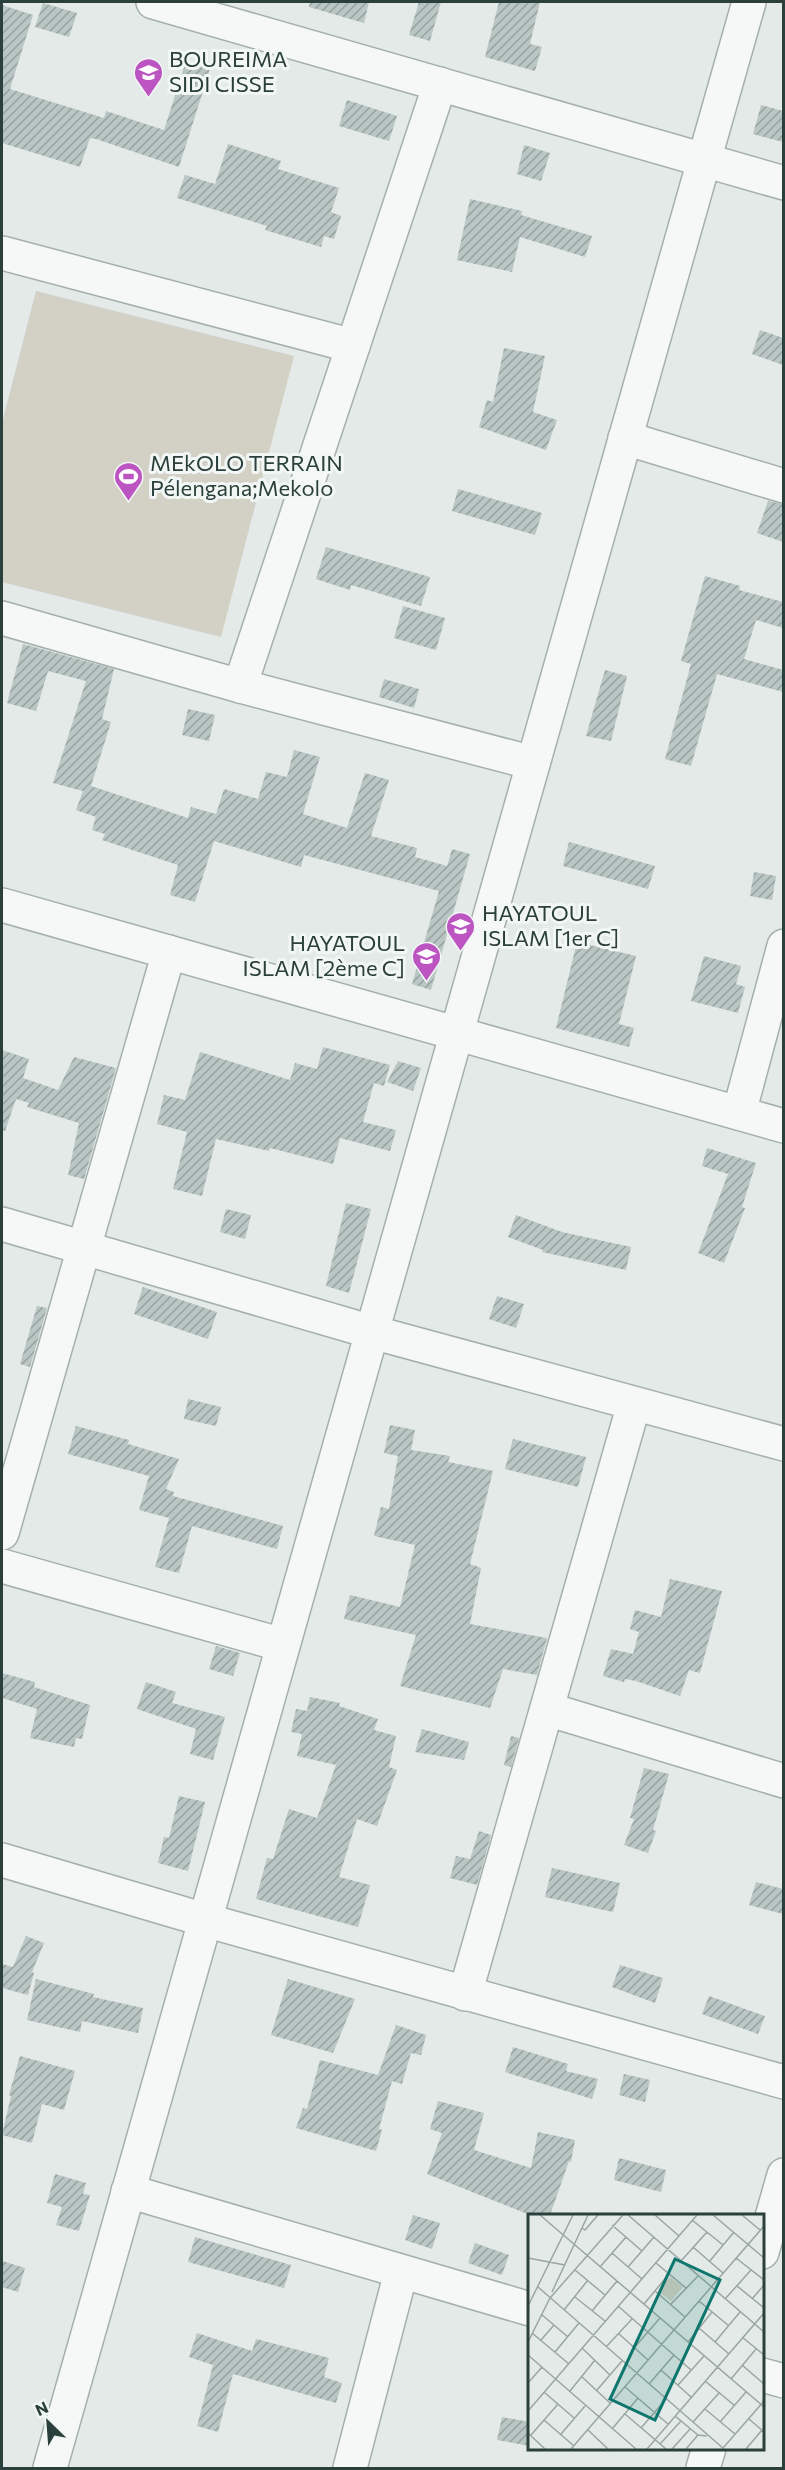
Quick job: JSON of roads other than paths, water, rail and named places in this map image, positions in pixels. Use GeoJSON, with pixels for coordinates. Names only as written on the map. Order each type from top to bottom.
{"type":"FeatureCollection","features":[{"type":"Feature","properties":{"kind":"street"},"geometry":{"type":"LineString","coordinates":[[153,2],[783,183]]}},
{"type":"Feature","properties":{"kind":"street"},"geometry":{"type":"LineString","coordinates":[[50,2469],[749,2]]}},
{"type":"Feature","properties":{"kind":"street"},"geometry":{"type":"LineString","coordinates":[[240,686],[440,84]]}},
{"type":"Feature","properties":{"kind":"street"},"geometry":{"type":"LineString","coordinates":[[3,260],[353,346]]}},
{"type":"Feature","properties":{"kind":"street"},"geometry":{"type":"LineString","coordinates":[[625,438],[783,486]]}},
{"type":"Feature","properties":{"kind":"street"},"geometry":{"type":"LineString","coordinates":[[2,618],[240,686],[533,764]]}},
{"type":"Feature","properties":{"kind":"street"},"geometry":{"type":"LineString","coordinates":[[2,905],[783,1126]]}},
{"type":"Feature","properties":{"kind":"street"},"geometry":{"type":"LineString","coordinates":[[739,1113],[783,946]]}},
{"type":"Feature","properties":{"kind":"street"},"geometry":{"type":"LineString","coordinates":[[2,1533],[169,952]]}},
{"type":"Feature","properties":{"kind":"street"},"geometry":{"type":"LineString","coordinates":[[2,1224],[372,1332],[783,1444]]}},
{"type":"Feature","properties":{"kind":"street"},"geometry":{"type":"LineString","coordinates":[[465,1994],[634,1404]]}},
{"type":"Feature","properties":{"kind":"street"},"geometry":{"type":"LineString","coordinates":[[2,1566],[283,1644]]}},
{"type":"Feature","properties":{"kind":"street"},"geometry":{"type":"LineString","coordinates":[[547,1709],[783,1780]]}},
{"type":"Feature","properties":{"kind":"street"},"geometry":{"type":"LineString","coordinates":[[2,1860],[465,1994],[783,2082]]}},
{"type":"Feature","properties":{"kind":"street"},"geometry":{"type":"LineString","coordinates":[[764,2245],[783,2175]]}},
{"type":"Feature","properties":{"kind":"street"},"geometry":{"type":"LineString","coordinates":[[128,2191],[528,2308]]}},
{"type":"Feature","properties":{"kind":"street"},"geometry":{"type":"LineString","coordinates":[[350,2469],[401,2272]]}},
{"type":"Feature","properties":{"kind":"street"},"geometry":{"type":"LineString","coordinates":[[764,2376],[783,2381]]}},
{"type":"Feature","properties":{"kind":"street"},"geometry":{"type":"LineString","coordinates":[[704,2469],[709,2449]]}},
{"type":"Feature","properties":{"kind":"place","name":"BOUREIMA SIDI CISSE"},"geometry":{"type":"Point","coordinates":[148,98]}},
{"type":"Feature","properties":{"kind":"place","name":"MEkOLO TERRAIN Pélengana;Mekolo"},"geometry":{"type":"Point","coordinates":[129,502]}},
{"type":"Feature","properties":{"kind":"place","name":"HAYATOUL ISLAM [1er C]"},"geometry":{"type":"Point","coordinates":[461,952]}},
{"type":"Feature","properties":{"kind":"place","name":"HAYATOUL ISLAM [2ème C]"},"geometry":{"type":"Point","coordinates":[426,982]}}]}
